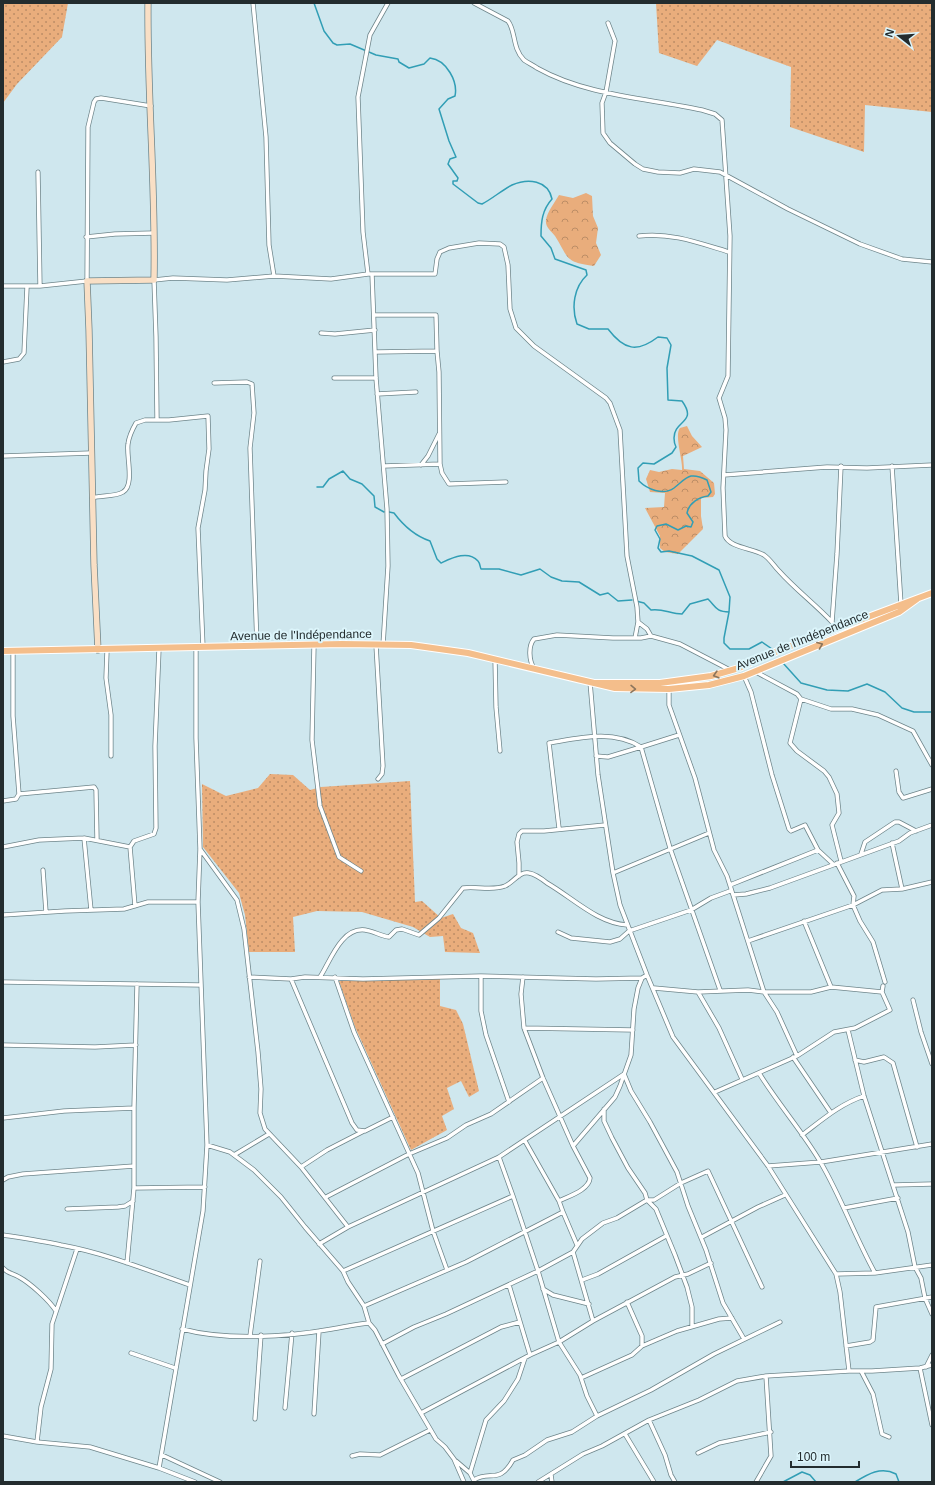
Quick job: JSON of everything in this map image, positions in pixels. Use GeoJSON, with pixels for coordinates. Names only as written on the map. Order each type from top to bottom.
{"type":"FeatureCollection","features":[{"type":"Feature","properties":{"kind":"main road","name":"Avenue de l'Indépendance"},"geometry":{"type":"LineString","coordinates":[[593,683],[675,682],[711,676],[731,670],[932,593]]}},
{"type":"Feature","properties":{"kind":"main road","name":"Avenue de l'Indépendance"},"geometry":{"type":"LineString","coordinates":[[3,651],[314,645],[411,645],[445,649],[495,659],[615,688],[669,689],[709,684],[756,672],[899,612],[917,599]]}},
{"type":"Feature","properties":{"kind":"street"},"geometry":{"type":"LineString","coordinates":[[148,3],[156,337],[156,420]]}},
{"type":"Feature","properties":{"kind":"street"},"geometry":{"type":"LineString","coordinates":[[252,3],[266,137],[269,245],[274,276]]}},
{"type":"Feature","properties":{"kind":"street"},"geometry":{"type":"LineString","coordinates":[[368,274],[363,232],[358,97],[370,35],[388,3]]}},
{"type":"Feature","properties":{"kind":"street"},"geometry":{"type":"LineString","coordinates":[[474,3],[501,16],[511,25],[515,45],[524,60],[569,83],[606,92],[691,108],[720,117],[723,129],[727,176],[729,252],[728,376],[719,398],[725,418],[726,430],[724,536],[727,542],[731,545],[753,550],[768,559],[832,622],[836,629]]}},
{"type":"Feature","properties":{"kind":"street"},"geometry":{"type":"LineString","coordinates":[[486,8],[488,3]]}},
{"type":"Feature","properties":{"kind":"street"},"geometry":{"type":"LineString","coordinates":[[608,23],[615,41],[606,92],[601,109],[603,133],[610,143],[635,164],[643,169],[658,172],[680,173],[694,169],[706,169],[720,172],[860,244],[902,259],[932,262]]}},
{"type":"Feature","properties":{"kind":"street"},"geometry":{"type":"LineString","coordinates":[[98,650],[92,498],[90,330],[86,237],[88,127],[96,99],[101,98],[151,106]]}},
{"type":"Feature","properties":{"kind":"street"},"geometry":{"type":"LineString","coordinates":[[38,172],[40,286]]}},
{"type":"Feature","properties":{"kind":"street"},"geometry":{"type":"LineString","coordinates":[[86,237],[115,234],[154,233]]}},
{"type":"Feature","properties":{"kind":"street"},"geometry":{"type":"LineString","coordinates":[[639,236],[654,234],[668,235],[694,241],[729,252]]}},
{"type":"Feature","properties":{"kind":"street"},"geometry":{"type":"LineString","coordinates":[[3,286],[40,286],[87,281],[154,280],[173,278],[227,280],[274,276],[331,278],[368,274],[435,274],[437,259],[440,252],[449,248],[495,242],[504,247],[508,265],[510,309],[516,328],[534,346],[606,398],[616,418],[621,447],[627,556],[637,608],[638,622],[635,638]]}},
{"type":"Feature","properties":{"kind":"street"},"geometry":{"type":"LineString","coordinates":[[372,274],[376,378],[384,466],[388,566],[380,645],[383,766],[382,774],[378,779]]}},
{"type":"Feature","properties":{"kind":"street"},"geometry":{"type":"LineString","coordinates":[[3,362],[19,359],[24,354],[27,286]]}},
{"type":"Feature","properties":{"kind":"street"},"geometry":{"type":"LineString","coordinates":[[374,315],[436,315],[440,464],[442,473],[449,484],[506,482]]}},
{"type":"Feature","properties":{"kind":"street"},"geometry":{"type":"LineString","coordinates":[[321,333],[335,334],[374,330]]}},
{"type":"Feature","properties":{"kind":"street"},"geometry":{"type":"LineString","coordinates":[[376,352],[437,351]]}},
{"type":"Feature","properties":{"kind":"street"},"geometry":{"type":"LineString","coordinates":[[334,378],[376,378]]}},
{"type":"Feature","properties":{"kind":"street"},"geometry":{"type":"LineString","coordinates":[[214,383],[247,382],[252,384],[254,413],[250,456],[257,647]]}},
{"type":"Feature","properties":{"kind":"street"},"geometry":{"type":"LineString","coordinates":[[377,394],[416,392]]}},
{"type":"Feature","properties":{"kind":"street"},"geometry":{"type":"LineString","coordinates":[[92,498],[122,493],[127,489],[130,480],[127,464],[127,445],[130,434],[136,424],[145,420],[208,416],[209,449],[206,471],[206,490],[198,528],[203,647]]}},
{"type":"Feature","properties":{"kind":"street"},"geometry":{"type":"LineString","coordinates":[[421,465],[428,456],[440,432]]}},
{"type":"Feature","properties":{"kind":"street"},"geometry":{"type":"LineString","coordinates":[[3,456],[91,453]]}},
{"type":"Feature","properties":{"kind":"street"},"geometry":{"type":"LineString","coordinates":[[384,466],[440,464]]}},
{"type":"Feature","properties":{"kind":"street"},"geometry":{"type":"LineString","coordinates":[[724,475],[841,466],[932,465]]}},
{"type":"Feature","properties":{"kind":"street"},"geometry":{"type":"LineString","coordinates":[[832,622],[837,562],[841,466]]}},
{"type":"Feature","properties":{"kind":"street"},"geometry":{"type":"LineString","coordinates":[[892,466],[901,604]]}},
{"type":"Feature","properties":{"kind":"street"},"geometry":{"type":"LineString","coordinates":[[638,622],[647,629],[651,636]]}},
{"type":"Feature","properties":{"kind":"street"},"geometry":{"type":"LineString","coordinates":[[535,669],[531,663],[530,648],[534,639],[557,635],[635,638],[651,636],[680,644],[731,670]]}},
{"type":"Feature","properties":{"kind":"street"},"geometry":{"type":"LineString","coordinates":[[314,645],[312,740],[320,806],[339,857],[361,871]]}},
{"type":"Feature","properties":{"kind":"street"},"geometry":{"type":"LineString","coordinates":[[159,1468],[203,1211],[207,1145],[198,902],[200,849],[196,738],[196,647]]}},
{"type":"Feature","properties":{"kind":"street"},"geometry":{"type":"LineString","coordinates":[[135,906],[130,847],[134,841],[154,834],[156,828],[155,746],[159,649]]}},
{"type":"Feature","properties":{"kind":"street"},"geometry":{"type":"LineString","coordinates":[[107,650],[106,678],[111,715],[111,756]]}},
{"type":"Feature","properties":{"kind":"street"},"geometry":{"type":"LineString","coordinates":[[3,801],[16,799],[19,794],[13,716],[13,651]]}},
{"type":"Feature","properties":{"kind":"street"},"geometry":{"type":"LineString","coordinates":[[495,659],[494,676],[500,751]]}},
{"type":"Feature","properties":{"kind":"street"},"geometry":{"type":"LineString","coordinates":[[756,672],[796,694],[801,699],[831,708],[852,709],[873,714],[913,730],[932,765]]}},
{"type":"Feature","properties":{"kind":"street"},"geometry":{"type":"LineString","coordinates":[[744,676],[753,699],[772,775],[788,829],[791,831],[805,826],[818,850],[837,862]]}},
{"type":"Feature","properties":{"kind":"street"},"geometry":{"type":"LineString","coordinates":[[593,683],[596,756],[605,825],[613,872],[627,926],[647,975],[654,988],[673,1037],[715,1092],[768,1166],[836,1274],[840,1292],[849,1371]]}},
{"type":"Feature","properties":{"kind":"street"},"geometry":{"type":"LineString","coordinates":[[669,689],[669,705],[695,778],[709,833],[730,884],[730,891],[733,895],[764,992],[777,1012],[795,1057],[831,1113]]}},
{"type":"Feature","properties":{"kind":"street"},"geometry":{"type":"LineString","coordinates":[[801,699],[790,743],[797,751],[824,771],[835,789],[839,813],[832,825],[837,862],[854,896],[853,905],[860,921],[873,942],[885,982]]}},
{"type":"Feature","properties":{"kind":"street"},"geometry":{"type":"LineString","coordinates":[[596,756],[608,757],[679,735]]}},
{"type":"Feature","properties":{"kind":"street"},"geometry":{"type":"LineString","coordinates":[[559,828],[549,743],[595,736],[621,738],[641,747],[670,848],[720,990]]}},
{"type":"Feature","properties":{"kind":"street"},"geometry":{"type":"LineString","coordinates":[[896,771],[900,792],[903,798],[932,789]]}},
{"type":"Feature","properties":{"kind":"street"},"geometry":{"type":"LineString","coordinates":[[19,794],[94,787],[96,790],[97,840]]}},
{"type":"Feature","properties":{"kind":"street"},"geometry":{"type":"LineString","coordinates":[[861,854],[865,842],[895,822],[899,822],[916,831]]}},
{"type":"Feature","properties":{"kind":"street"},"geometry":{"type":"LineString","coordinates":[[519,876],[517,842],[519,834],[522,831],[544,831],[559,828],[605,825]]}},
{"type":"Feature","properties":{"kind":"street"},"geometry":{"type":"LineString","coordinates":[[733,895],[746,894],[770,888],[892,842],[932,825]]}},
{"type":"Feature","properties":{"kind":"street"},"geometry":{"type":"LineString","coordinates":[[613,872],[709,833]]}},
{"type":"Feature","properties":{"kind":"street"},"geometry":{"type":"LineString","coordinates":[[3,847],[39,840],[84,838],[130,847]]}},
{"type":"Feature","properties":{"kind":"street"},"geometry":{"type":"LineString","coordinates":[[84,838],[91,910]]}},
{"type":"Feature","properties":{"kind":"street"},"geometry":{"type":"LineString","coordinates":[[892,842],[902,889]]}},
{"type":"Feature","properties":{"kind":"street"},"geometry":{"type":"LineString","coordinates":[[200,849],[237,900],[244,929],[258,1052],[261,1089],[260,1113],[265,1129],[301,1167],[348,1226]]}},
{"type":"Feature","properties":{"kind":"street"},"geometry":{"type":"LineString","coordinates":[[730,884],[818,850]]}},
{"type":"Feature","properties":{"kind":"street"},"geometry":{"type":"LineString","coordinates":[[43,870],[46,912]]}},
{"type":"Feature","properties":{"kind":"street"},"geometry":{"type":"LineString","coordinates":[[320,977],[337,948],[346,937],[356,930],[366,930],[389,937],[396,930],[402,929],[419,935],[439,918],[463,888],[500,888],[508,885],[519,876],[527,872],[533,874],[606,920],[627,926]]}},
{"type":"Feature","properties":{"kind":"street"},"geometry":{"type":"LineString","coordinates":[[748,941],[853,905],[882,890],[902,889],[932,882]]}},
{"type":"Feature","properties":{"kind":"street"},"geometry":{"type":"LineString","coordinates":[[558,932],[571,938],[610,942],[620,939],[629,931],[691,910],[711,898],[730,891]]}},
{"type":"Feature","properties":{"kind":"street"},"geometry":{"type":"LineString","coordinates":[[3,915],[124,909],[148,902],[198,902]]}},
{"type":"Feature","properties":{"kind":"street"},"geometry":{"type":"LineString","coordinates":[[804,921],[831,987]]}},
{"type":"Feature","properties":{"kind":"street"},"geometry":{"type":"LineString","coordinates":[[249,977],[291,979],[335,977],[363,979],[481,976],[596,979],[642,978],[647,975]]}},
{"type":"Feature","properties":{"kind":"street"},"geometry":{"type":"LineString","coordinates":[[481,976],[481,1011],[486,1035],[509,1102]]}},
{"type":"Feature","properties":{"kind":"street"},"geometry":{"type":"LineString","coordinates":[[335,977],[354,1032],[409,1154],[423,1192],[433,1231],[447,1270]]}},
{"type":"Feature","properties":{"kind":"street"},"geometry":{"type":"LineString","coordinates":[[523,977],[521,994],[524,1028],[543,1078],[561,1115],[573,1146],[590,1178],[590,1182],[584,1188],[559,1202]]}},
{"type":"Feature","properties":{"kind":"street"},"geometry":{"type":"LineString","coordinates":[[573,1146],[615,1097],[631,1055],[634,1009],[642,978]]}},
{"type":"Feature","properties":{"kind":"street"},"geometry":{"type":"LineString","coordinates":[[291,979],[352,1123],[357,1130],[365,1131]]}},
{"type":"Feature","properties":{"kind":"street"},"geometry":{"type":"LineString","coordinates":[[3,982],[201,985]]}},
{"type":"Feature","properties":{"kind":"street"},"geometry":{"type":"LineString","coordinates":[[127,1262],[134,1188],[137,984]]}},
{"type":"Feature","properties":{"kind":"street"},"geometry":{"type":"LineString","coordinates":[[715,1092],[795,1057],[834,1032],[848,1030],[890,1010],[882,992],[883,986]]}},
{"type":"Feature","properties":{"kind":"street"},"geometry":{"type":"LineString","coordinates":[[654,988],[698,992],[748,990],[764,992],[811,992],[831,987],[882,992]]}},
{"type":"Feature","properties":{"kind":"street"},"geometry":{"type":"LineString","coordinates":[[698,992],[717,1022],[742,1079]]}},
{"type":"Feature","properties":{"kind":"street"},"geometry":{"type":"LineString","coordinates":[[913,1000],[921,1032],[932,1064]]}},
{"type":"Feature","properties":{"kind":"street"},"geometry":{"type":"LineString","coordinates":[[524,1028],[633,1030]]}},
{"type":"Feature","properties":{"kind":"street"},"geometry":{"type":"LineString","coordinates":[[848,1030],[864,1096],[881,1153],[898,1198],[908,1232],[915,1267],[921,1278],[925,1298],[932,1314]]}},
{"type":"Feature","properties":{"kind":"street"},"geometry":{"type":"LineString","coordinates":[[3,1045],[71,1047],[136,1045]]}},
{"type":"Feature","properties":{"kind":"street"},"geometry":{"type":"LineString","coordinates":[[855,1060],[864,1062],[884,1057],[892,1063],[917,1146]]}},
{"type":"Feature","properties":{"kind":"street"},"geometry":{"type":"LineString","coordinates":[[759,1073],[821,1162],[844,1208],[859,1245],[875,1273]]}},
{"type":"Feature","properties":{"kind":"street"},"geometry":{"type":"LineString","coordinates":[[319,1244],[348,1226],[499,1157],[510,1148],[525,1141],[561,1115],[624,1074]]}},
{"type":"Feature","properties":{"kind":"street"},"geometry":{"type":"LineString","coordinates":[[624,1074],[631,1091],[650,1122],[681,1183],[688,1206],[702,1237],[723,1303],[744,1339]]}},
{"type":"Feature","properties":{"kind":"street"},"geometry":{"type":"LineString","coordinates":[[326,1198],[409,1154],[447,1138],[509,1102],[543,1078]]}},
{"type":"Feature","properties":{"kind":"street"},"geometry":{"type":"LineString","coordinates":[[802,1135],[831,1113],[852,1100],[864,1096]]}},
{"type":"Feature","properties":{"kind":"street"},"geometry":{"type":"LineString","coordinates":[[3,1118],[64,1111],[134,1108]]}},
{"type":"Feature","properties":{"kind":"street"},"geometry":{"type":"LineString","coordinates":[[604,1108],[604,1121],[628,1168],[645,1193],[647,1200],[656,1209],[682,1275],[692,1308],[692,1326]]}},
{"type":"Feature","properties":{"kind":"street"},"geometry":{"type":"LineString","coordinates":[[301,1167],[328,1150],[393,1117]]}},
{"type":"Feature","properties":{"kind":"street"},"geometry":{"type":"LineString","coordinates":[[234,1155],[269,1134]]}},
{"type":"Feature","properties":{"kind":"street"},"geometry":{"type":"LineString","coordinates":[[525,1141],[559,1202],[577,1245]]}},
{"type":"Feature","properties":{"kind":"street"},"geometry":{"type":"LineString","coordinates":[[768,1166],[821,1162],[932,1144]]}},
{"type":"Feature","properties":{"kind":"street"},"geometry":{"type":"LineString","coordinates":[[207,1145],[224,1149],[254,1170],[271,1186],[343,1271],[348,1282],[364,1306],[369,1323],[422,1413],[430,1430],[454,1459],[470,1473],[474,1481],[501,1475],[509,1468],[513,1460],[525,1455],[547,1440],[572,1432],[596,1416],[652,1390],[680,1373],[744,1339],[780,1322]]}},
{"type":"Feature","properties":{"kind":"street"},"geometry":{"type":"LineString","coordinates":[[499,1157],[538,1271],[559,1342],[581,1378],[596,1416]]}},
{"type":"Feature","properties":{"kind":"street"},"geometry":{"type":"LineString","coordinates":[[3,1180],[8,1177],[23,1174],[134,1166]]}},
{"type":"Feature","properties":{"kind":"street"},"geometry":{"type":"LineString","coordinates":[[382,1344],[414,1327],[446,1314],[538,1271],[573,1252],[582,1239],[603,1223],[617,1218],[647,1200],[654,1200],[681,1183],[708,1171],[762,1287]]}},
{"type":"Feature","properties":{"kind":"street"},"geometry":{"type":"LineString","coordinates":[[894,1186],[932,1184]]}},
{"type":"Feature","properties":{"kind":"street"},"geometry":{"type":"LineString","coordinates":[[134,1188],[205,1187]]}},
{"type":"Feature","properties":{"kind":"street"},"geometry":{"type":"LineString","coordinates":[[702,1237],[758,1207],[786,1195]]}},
{"type":"Feature","properties":{"kind":"street"},"geometry":{"type":"LineString","coordinates":[[343,1271],[513,1196]]}},
{"type":"Feature","properties":{"kind":"street"},"geometry":{"type":"LineString","coordinates":[[844,1208],[898,1198]]}},
{"type":"Feature","properties":{"kind":"street"},"geometry":{"type":"LineString","coordinates":[[67,1209],[118,1207],[130,1204],[133,1201]]}},
{"type":"Feature","properties":{"kind":"street"},"geometry":{"type":"LineString","coordinates":[[364,1306],[447,1270],[563,1212]]}},
{"type":"Feature","properties":{"kind":"street"},"geometry":{"type":"LineString","coordinates":[[3,1235],[62,1245],[127,1262],[190,1285]]}},
{"type":"Feature","properties":{"kind":"street"},"geometry":{"type":"LineString","coordinates":[[582,1280],[598,1274],[666,1236]]}},
{"type":"Feature","properties":{"kind":"street"},"geometry":{"type":"LineString","coordinates":[[37,1442],[41,1407],[52,1369],[51,1336],[56,1311],[78,1249]]}},
{"type":"Feature","properties":{"kind":"street"},"geometry":{"type":"LineString","coordinates":[[573,1252],[593,1321]]}},
{"type":"Feature","properties":{"kind":"street"},"geometry":{"type":"LineString","coordinates":[[250,1336],[260,1261]]}},
{"type":"Feature","properties":{"kind":"street"},"geometry":{"type":"LineString","coordinates":[[422,1413],[530,1355],[559,1342],[593,1321],[675,1277],[688,1274],[711,1263]]}},
{"type":"Feature","properties":{"kind":"street"},"geometry":{"type":"LineString","coordinates":[[836,1274],[875,1273],[932,1265]]}},
{"type":"Feature","properties":{"kind":"street"},"geometry":{"type":"LineString","coordinates":[[3,1268],[7,1273],[20,1278],[49,1300],[56,1311]]}},
{"type":"Feature","properties":{"kind":"street"},"geometry":{"type":"LineString","coordinates":[[509,1285],[530,1355]]}},
{"type":"Feature","properties":{"kind":"street"},"geometry":{"type":"LineString","coordinates":[[543,1289],[553,1295],[589,1304]]}},
{"type":"Feature","properties":{"kind":"street"},"geometry":{"type":"LineString","coordinates":[[846,1346],[870,1342],[873,1340],[876,1307],[932,1297]]}},
{"type":"Feature","properties":{"kind":"street"},"geometry":{"type":"LineString","coordinates":[[628,1302],[642,1336],[642,1346]]}},
{"type":"Feature","properties":{"kind":"street"},"geometry":{"type":"LineString","coordinates":[[581,1378],[632,1355],[642,1346],[692,1326],[719,1319],[732,1318]]}},
{"type":"Feature","properties":{"kind":"street"},"geometry":{"type":"LineString","coordinates":[[401,1379],[501,1327],[520,1322]]}},
{"type":"Feature","properties":{"kind":"street"},"geometry":{"type":"LineString","coordinates":[[182,1329],[205,1335],[250,1336],[319,1331],[369,1323]]}},
{"type":"Feature","properties":{"kind":"street"},"geometry":{"type":"LineString","coordinates":[[314,1414],[319,1331]]}},
{"type":"Feature","properties":{"kind":"street"},"geometry":{"type":"LineString","coordinates":[[286,1408],[292,1333]]}},
{"type":"Feature","properties":{"kind":"street"},"geometry":{"type":"LineString","coordinates":[[255,1419],[261,1335]]}},
{"type":"Feature","properties":{"kind":"street"},"geometry":{"type":"LineString","coordinates":[[131,1353],[175,1368]]}},
{"type":"Feature","properties":{"kind":"street"},"geometry":{"type":"LineString","coordinates":[[926,1367],[932,1355]]}},
{"type":"Feature","properties":{"kind":"street"},"geometry":{"type":"LineString","coordinates":[[470,1473],[486,1420],[504,1401],[518,1379],[525,1358]]}},
{"type":"Feature","properties":{"kind":"street"},"geometry":{"type":"LineString","coordinates":[[538,1482],[584,1454],[625,1434],[649,1420],[699,1400],[737,1381],[766,1376],[920,1368],[932,1365]]}},
{"type":"Feature","properties":{"kind":"street"},"geometry":{"type":"LineString","coordinates":[[920,1368],[932,1425]]}},
{"type":"Feature","properties":{"kind":"street"},"geometry":{"type":"LineString","coordinates":[[861,1371],[874,1394],[881,1431],[884,1436],[889,1437]]}},
{"type":"Feature","properties":{"kind":"street"},"geometry":{"type":"LineString","coordinates":[[756,1482],[771,1456],[771,1432],[766,1376]]}},
{"type":"Feature","properties":{"kind":"street"},"geometry":{"type":"LineString","coordinates":[[649,1420],[665,1455],[674,1482]]}},
{"type":"Feature","properties":{"kind":"street"},"geometry":{"type":"LineString","coordinates":[[352,1456],[360,1454],[380,1455],[430,1430]]}},
{"type":"Feature","properties":{"kind":"street"},"geometry":{"type":"LineString","coordinates":[[698,1453],[719,1443],[771,1432]]}},
{"type":"Feature","properties":{"kind":"street"},"geometry":{"type":"LineString","coordinates":[[625,1434],[654,1482]]}},
{"type":"Feature","properties":{"kind":"street"},"geometry":{"type":"LineString","coordinates":[[3,1436],[37,1442],[90,1447],[159,1468],[195,1482]]}},
{"type":"Feature","properties":{"kind":"street"},"geometry":{"type":"LineString","coordinates":[[162,1455],[220,1482]]}},
{"type":"Feature","properties":{"kind":"street"},"geometry":{"type":"LineString","coordinates":[[454,1459],[464,1482]]}},
{"type":"Feature","properties":{"kind":"street"},"geometry":{"type":"LineString","coordinates":[[551,1475],[552,1482]]}},
{"type":"Feature","properties":{"kind":"green space"},"geometry":{"type":"Polygon","coordinates":[[[3,3],[68,3],[62,37],[17,84],[3,103],[3,3]]]}},
{"type":"Feature","properties":{"kind":"green space"},"geometry":{"type":"Polygon","coordinates":[[[656,3],[932,3],[932,112],[865,105],[864,152],[790,127],[791,67],[717,40],[697,66],[659,53],[656,3]]]}},
{"type":"Feature","properties":{"kind":"green space"},"geometry":{"type":"Polygon","coordinates":[[[586,193],[592,196],[593,216],[598,228],[596,243],[601,255],[594,266],[577,263],[568,258],[555,236],[547,227],[546,222],[551,207],[559,195],[573,198],[586,193]]]}},
{"type":"Feature","properties":{"kind":"green space"},"geometry":{"type":"Polygon","coordinates":[[[687,426],[692,436],[702,447],[683,456],[684,469],[700,471],[714,483],[715,494],[713,497],[701,498],[703,529],[678,554],[665,552],[660,548],[660,536],[645,508],[664,507],[665,493],[650,492],[646,479],[650,470],[659,472],[672,469],[682,470],[678,431],[680,428],[687,426]]]}},
{"type":"Feature","properties":{"kind":"green space"},"geometry":{"type":"Polygon","coordinates":[[[270,774],[293,775],[310,790],[321,787],[410,781],[415,902],[422,901],[441,918],[453,914],[461,928],[473,933],[480,953],[445,952],[443,936],[430,937],[413,927],[362,912],[317,911],[293,917],[295,952],[249,952],[245,915],[239,893],[203,847],[202,784],[226,796],[258,788],[270,774]]]}},
{"type":"Feature","properties":{"kind":"green space"},"geometry":{"type":"Polygon","coordinates":[[[440,979],[440,1006],[456,1010],[463,1024],[479,1091],[469,1097],[461,1081],[447,1088],[454,1109],[442,1116],[447,1130],[411,1150],[355,1027],[339,981],[440,979]]]}},
{"type":"Feature","properties":{"kind":"waterway"},"geometry":{"type":"LineString","coordinates":[[314,3],[324,31],[333,43],[337,45],[350,44],[376,55],[398,59],[399,62],[409,68],[424,64],[430,58],[442,63],[450,72],[455,84],[455,96],[448,99],[439,109],[449,141],[456,157],[450,159],[448,164],[458,178],[457,181],[453,181],[453,184],[478,203],[482,204],[508,187],[518,183],[531,181],[542,184],[546,188],[552,199],[546,207],[543,216],[541,236],[551,248],[555,259],[586,270],[587,275],[579,285],[575,298],[574,311],[577,324],[589,329],[608,329],[625,345],[631,347],[644,345],[658,337],[667,338],[671,345],[667,368],[668,400],[682,401],[688,414],[675,432],[674,439],[676,447],[672,453],[654,464],[643,463],[638,468],[639,481],[651,489],[665,491],[674,488],[689,477],[696,476],[707,480],[711,492],[708,496],[698,499],[692,503],[688,509],[687,513],[693,522],[691,527],[686,526],[678,530],[666,524],[657,526],[655,530],[660,539],[658,548],[661,552],[669,551],[692,556],[719,570],[730,597],[724,638],[724,643],[730,649],[749,649],[762,642],[775,651]]}},
{"type":"Feature","properties":{"kind":"waterway"},"geometry":{"type":"LineString","coordinates":[[317,487],[323,487],[329,479],[343,471],[350,479],[362,484],[374,496],[375,507],[384,512]]}},
{"type":"Feature","properties":{"kind":"waterway"},"geometry":{"type":"LineString","coordinates":[[389,512],[394,513],[401,522],[414,533],[430,541],[437,559],[441,563],[455,557],[465,555],[478,561],[481,569],[499,569],[521,575],[540,569],[551,577],[562,581],[579,582],[600,595],[608,593],[618,601],[632,600]]}},
{"type":"Feature","properties":{"kind":"waterway"},"geometry":{"type":"LineString","coordinates":[[636,601],[644,603],[651,610],[682,614],[690,604],[708,599],[719,610],[729,612]]}},
{"type":"Feature","properties":{"kind":"waterway"},"geometry":{"type":"LineString","coordinates":[[783,663],[801,683],[827,690],[848,691],[867,684],[885,692],[902,708],[914,712],[932,712]]}},
{"type":"Feature","properties":{"kind":"waterway"},"geometry":{"type":"LineString","coordinates":[[855,1482],[870,1474],[880,1471],[896,1474],[899,1482]]}},
{"type":"Feature","properties":{"kind":"waterway"},"geometry":{"type":"LineString","coordinates":[[783,1482],[802,1472],[810,1475],[816,1482]]}}]}
